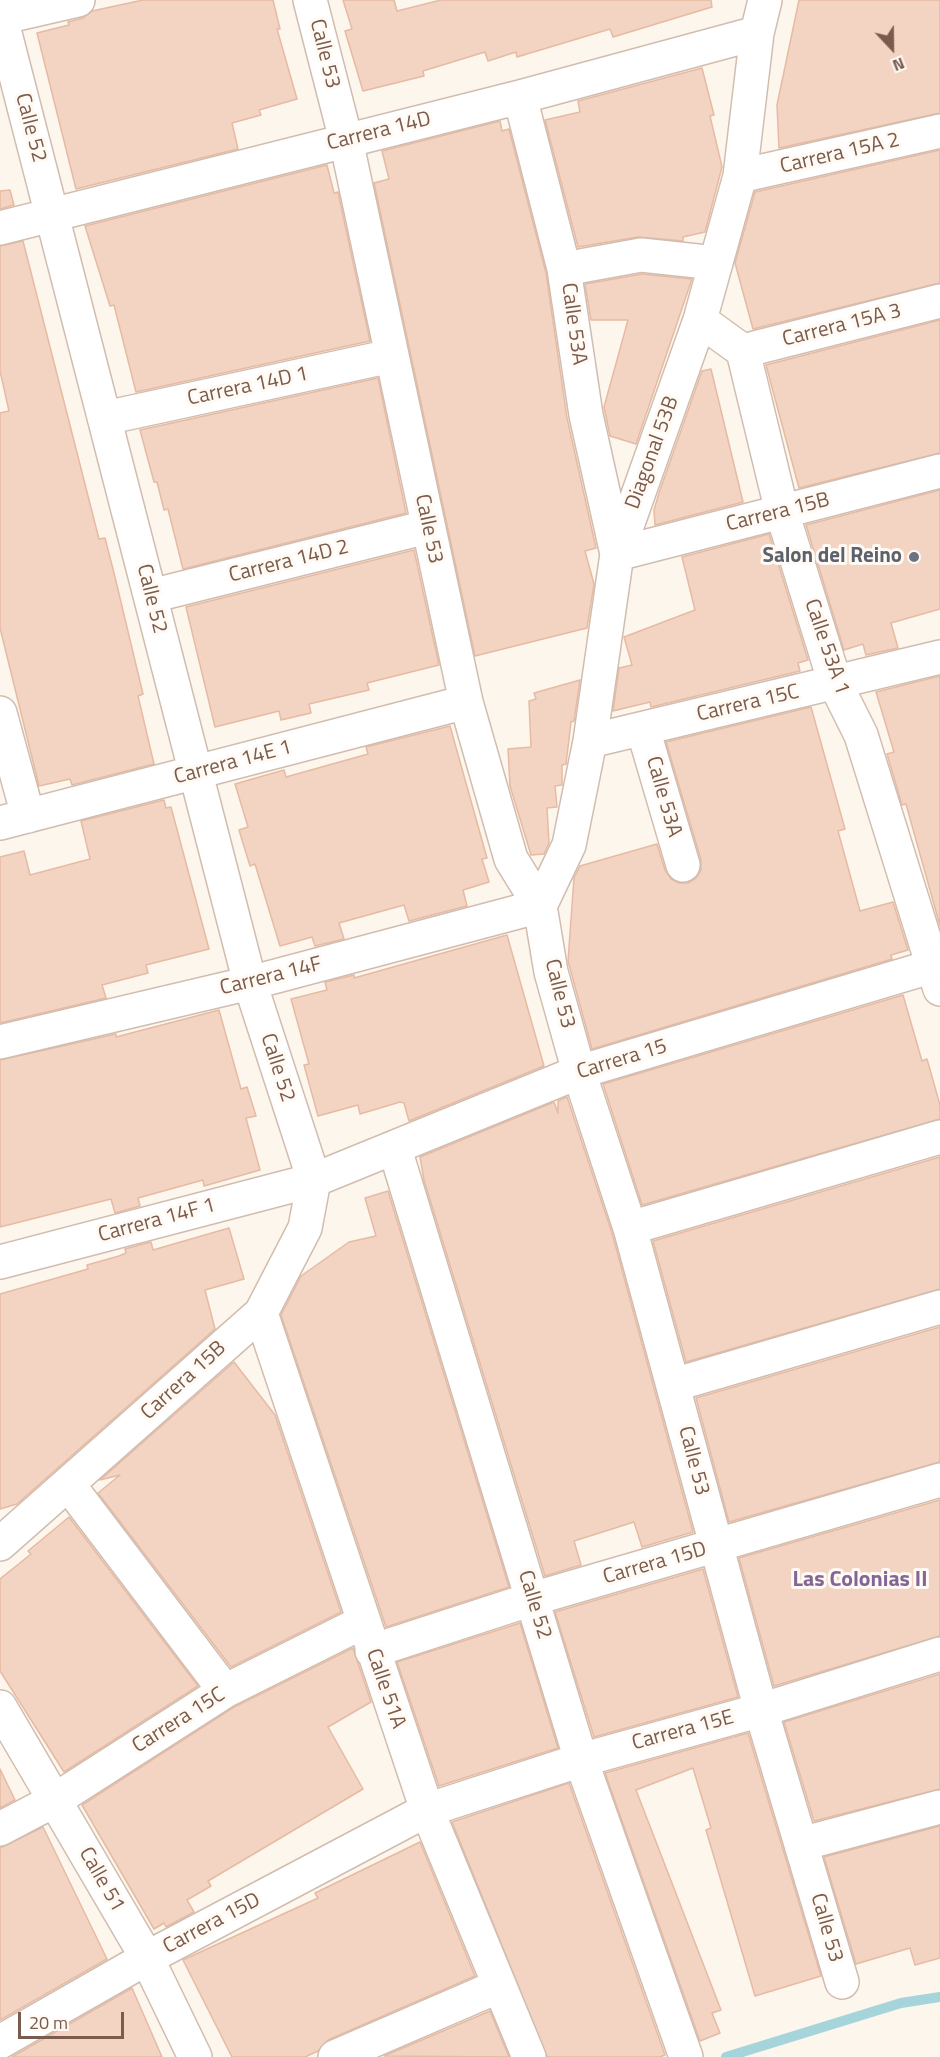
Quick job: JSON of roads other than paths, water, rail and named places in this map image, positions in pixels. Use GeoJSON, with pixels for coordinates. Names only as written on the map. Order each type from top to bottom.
{"type":"FeatureCollection","features":[{"type":"Feature","properties":{"kind":"street"},"geometry":{"type":"LineString","coordinates":[[0,17],[78,0]]}},
{"type":"Feature","properties":{"kind":"street","name":"Calle 53"},"geometry":{"type":"LineString","coordinates":[[310,0],[346,140],[466,702],[510,859],[540,906],[551,972],[579,1072],[630,1228],[761,1710],[842,1982]]}},
{"type":"Feature","properties":{"kind":"street","name":"Diagonal 53B"},"geometry":{"type":"LineString","coordinates":[[540,906],[569,845],[590,741],[617,554],[700,320],[740,177],[757,33],[765,0]]}},
{"type":"Feature","properties":{"kind":"street","name":"Calle 52"},"geometry":{"type":"LineString","coordinates":[[0,17],[151,596],[194,774],[250,983],[314,1180]]}},
{"type":"Feature","properties":{"kind":"street","name":"Carrera 14D"},"geometry":{"type":"LineString","coordinates":[[0,228],[520,97],[757,33]]}},
{"type":"Feature","properties":{"kind":"street","name":"Calle 53A"},"geometry":{"type":"LineString","coordinates":[[520,97],[564,269],[586,415],[617,554]]}},
{"type":"Feature","properties":{"kind":"street","name":"Carrera 15A 2"},"geometry":{"type":"LineString","coordinates":[[740,177],[940,131]]}},
{"type":"Feature","properties":{"kind":"street"},"geometry":{"type":"LineString","coordinates":[[564,269],[641,255],[716,263]]}},
{"type":"Feature","properties":{"kind":"street","name":"Carrera 15A 3"},"geometry":{"type":"LineString","coordinates":[[743,351],[940,301]]}},
{"type":"Feature","properties":{"kind":"street"},"geometry":{"type":"LineString","coordinates":[[700,320],[743,351]]}},
{"type":"Feature","properties":{"kind":"street","name":"Calle 53A 1"},"geometry":{"type":"LineString","coordinates":[[743,351],[782,512],[835,683],[861,735],[938,973]]}},
{"type":"Feature","properties":{"kind":"street","name":"Carrera 14D 1"},"geometry":{"type":"LineString","coordinates":[[105,418],[392,356]]}},
{"type":"Feature","properties":{"kind":"street","name":"Carrera 15B"},"geometry":{"type":"LineString","coordinates":[[617,554],[940,471]]}},
{"type":"Feature","properties":{"kind":"street","name":"Carrera 14D 2"},"geometry":{"type":"LineString","coordinates":[[151,596],[427,527]]}},
{"type":"Feature","properties":{"kind":"street","name":"Carrera 15C"},"geometry":{"type":"LineString","coordinates":[[590,741],[940,657]]}},
{"type":"Feature","properties":{"kind":"street","name":"Carrera 14E 1"},"geometry":{"type":"LineString","coordinates":[[14,819],[466,702]]}},
{"type":"Feature","properties":{"kind":"street"},"geometry":{"type":"LineString","coordinates":[[0,713],[14,819]]}},
{"type":"Feature","properties":{"kind":"street","name":"Calle 53A"},"geometry":{"type":"LineString","coordinates":[[643,729],[683,865]]}},
{"type":"Feature","properties":{"kind":"street","name":"Carrera 14F"},"geometry":{"type":"LineString","coordinates":[[0,1042],[250,983],[540,906]]}},
{"type":"Feature","properties":{"kind":"street","name":"Carrera 15"},"geometry":{"type":"LineString","coordinates":[[314,1180],[395,1149],[579,1072],[938,973]]}},
{"type":"Feature","properties":{"kind":"street"},"geometry":{"type":"LineString","coordinates":[[630,1228],[940,1137]]}},
{"type":"Feature","properties":{"kind":"street","name":"Calle 52"},"geometry":{"type":"LineString","coordinates":[[395,1149],[580,1760],[686,2057]]}},
{"type":"Feature","properties":{"kind":"street","name":"Carrera 15B"},"geometry":{"type":"LineString","coordinates":[[0,1544],[261,1313],[305,1228],[314,1180]]}},
{"type":"Feature","properties":{"kind":"street","name":"Carrera 14F 1"},"geometry":{"type":"LineString","coordinates":[[0,1262],[314,1180]]}},
{"type":"Feature","properties":{"kind":"street"},"geometry":{"type":"LineString","coordinates":[[673,1385],[940,1307]]}},
{"type":"Feature","properties":{"kind":"street","name":"Calle 51A"},"geometry":{"type":"LineString","coordinates":[[261,1313],[367,1637],[427,1810],[529,2057]]}},
{"type":"Feature","properties":{"kind":"street","name":"Carrera 15D"},"geometry":{"type":"LineString","coordinates":[[367,1637],[532,1599],[940,1480]]}},
{"type":"Feature","properties":{"kind":"street"},"geometry":{"type":"LineString","coordinates":[[68,1484],[225,1691]]}},
{"type":"Feature","properties":{"kind":"street","name":"Carrera 15C"},"geometry":{"type":"LineString","coordinates":[[0,1829],[55,1800],[225,1691],[367,1637]]}},
{"type":"Feature","properties":{"kind":"street","name":"Carrera 15E"},"geometry":{"type":"LineString","coordinates":[[427,1810],[580,1760],[761,1710],[940,1654]]}},
{"type":"Feature","properties":{"kind":"street","name":"Calle 51"},"geometry":{"type":"LineString","coordinates":[[0,1707],[147,1958],[195,2057]]}},
{"type":"Feature","properties":{"kind":"street"},"geometry":{"type":"LineString","coordinates":[[801,1844],[940,1807]]}},
{"type":"Feature","properties":{"kind":"street","name":"Carrera 15D"},"geometry":{"type":"LineString","coordinates":[[0,2042],[147,1958],[427,1810]]}},
{"type":"Feature","properties":{"kind":"street"},"geometry":{"type":"LineString","coordinates":[[335,2057],[499,1986]]}},
{"type":"Feature","properties":{"kind":"waterway"},"geometry":{"type":"LineString","coordinates":[[726,2057],[901,2003],[940,1997]]}},
{"type":"Feature","properties":{"kind":"place","name":"Salon del Reino"},"geometry":{"type":"Point","coordinates":[914,557]}},
{"type":"Feature","properties":{"kind":"district","name":"Las Colonias II"},"geometry":{"type":"Point","coordinates":[860,1581]}}]}
